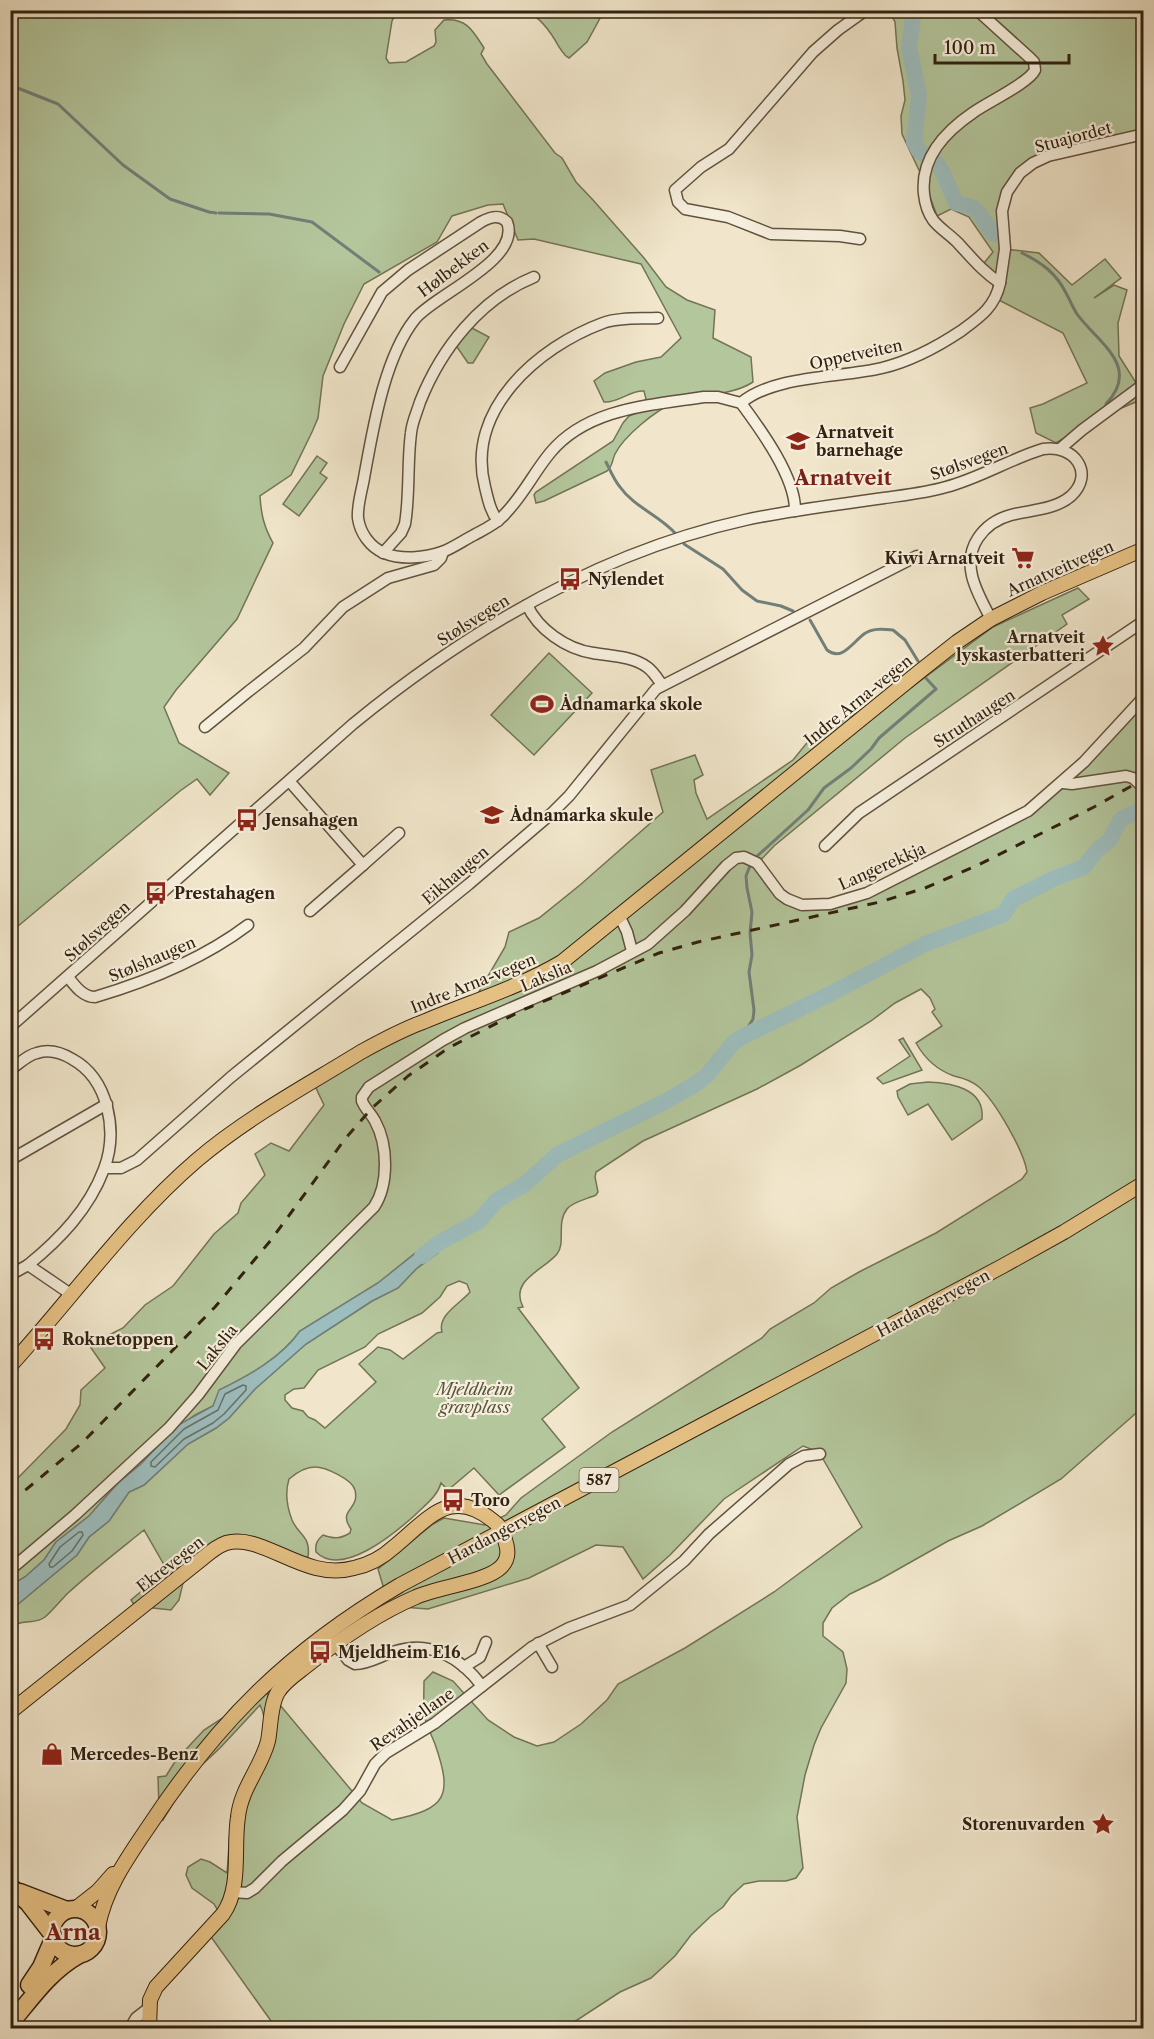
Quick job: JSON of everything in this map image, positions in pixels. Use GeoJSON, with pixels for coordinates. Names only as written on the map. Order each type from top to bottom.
{"type":"FeatureCollection","features":[{"type":"Feature","properties":{"kind":"highway"},"geometry":{"type":"LineString","coordinates":[[10,2024],[47,1978],[92,1948],[96,1942],[98,1927],[90,1914],[13,1888]]}},
{"type":"Feature","properties":{"kind":"highway"},"geometry":{"type":"LineString","coordinates":[[13,1888],[42,1920],[58,1948],[64,1953],[79,1955]]}},
{"type":"Feature","properties":{"kind":"highway"},"geometry":{"type":"LineString","coordinates":[[10,2010],[41,1968],[52,1937],[55,1919],[71,1909]]}},
{"type":"Feature","properties":{"kind":"main road","name":"Arnatveitvegen"},"geometry":{"type":"LineString","coordinates":[[992,619],[1033,598],[1143,549]]}},
{"type":"Feature","properties":{"kind":"main road","name":"Indre Arna-vegen"},"geometry":{"type":"LineString","coordinates":[[10,1366],[159,1197],[194,1162],[222,1140],[361,1052],[423,1022],[508,990],[542,974],[578,951],[927,665],[992,619]]}},
{"type":"Feature","properties":{"kind":"main road","name":"Hardangervegen"},"geometry":{"type":"LineString","coordinates":[[98,1927],[103,1908],[125,1862],[187,1770],[259,1688],[350,1616],[400,1585],[1012,1261],[1074,1227],[1143,1183]]}},
{"type":"Feature","properties":{"kind":"main road","name":"Ekrevegen"},"geometry":{"type":"LineString","coordinates":[[10,1712],[203,1558],[225,1544],[237,1542],[254,1544],[299,1564],[319,1570],[336,1571],[356,1568],[383,1556],[424,1520],[446,1507],[456,1505],[467,1507],[485,1515],[501,1531],[508,1548],[507,1558],[502,1566],[492,1573],[434,1590],[401,1604],[336,1644]]}},
{"type":"Feature","properties":{"kind":"main road"},"geometry":{"type":"LineString","coordinates":[[149,2028],[150,2000],[156,1987],[223,1914],[233,1892],[239,1807],[266,1748],[279,1690],[291,1678],[336,1644]]}},
{"type":"Feature","properties":{"kind":"main road","name":"Hardangervegen"},"geometry":{"type":"LineString","coordinates":[[71,1909],[98,1891],[125,1862]]}},
{"type":"Feature","properties":{"kind":"street"},"geometry":{"type":"LineString","coordinates":[[860,239],[840,236],[771,234],[721,215],[685,209],[678,202],[675,190],[701,167],[729,149],[813,52],[866,10]]}},
{"type":"Feature","properties":{"kind":"street"},"geometry":{"type":"LineString","coordinates":[[977,10],[1034,62],[1035,70],[1028,79],[957,124],[943,139],[928,161],[924,190],[925,201],[933,220],[985,272],[1000,283]]}},
{"type":"Feature","properties":{"kind":"street","name":"Stuajordet"},"geometry":{"type":"LineString","coordinates":[[1000,283],[1005,249],[1002,211],[1007,192],[1020,173],[1033,163],[1048,156],[1143,134]]}},
{"type":"Feature","properties":{"kind":"street","name":"Hølbekken"},"geometry":{"type":"LineString","coordinates":[[340,367],[376,298],[388,286],[408,270],[487,218],[500,217],[507,222],[509,232],[507,241],[499,254],[481,270],[425,308],[417,316],[406,332],[390,366],[374,429],[358,511],[358,519],[364,535],[370,544],[383,553]]}},
{"type":"Feature","properties":{"kind":"street"},"geometry":{"type":"LineString","coordinates":[[383,553],[401,533],[405,524],[411,431],[422,398],[437,365],[451,345],[483,310],[512,287],[534,277]]}},
{"type":"Feature","properties":{"kind":"street","name":"Oppetveiten"},"geometry":{"type":"LineString","coordinates":[[741,403],[752,394],[774,386],[881,368],[929,350],[950,338],[989,309],[995,301],[1000,283]]}},
{"type":"Feature","properties":{"kind":"street"},"geometry":{"type":"LineString","coordinates":[[498,521],[492,511],[481,473],[481,455],[488,424],[495,408],[510,388],[544,355],[596,327],[619,320],[658,318]]}},
{"type":"Feature","properties":{"kind":"street"},"geometry":{"type":"LineString","coordinates":[[992,619],[971,575],[970,560],[974,545],[985,529],[1000,519],[1051,506],[1069,498],[1080,483],[1079,465],[1074,456],[1061,448],[1143,384]]}},
{"type":"Feature","properties":{"kind":"street"},"geometry":{"type":"LineString","coordinates":[[383,553],[403,557],[442,552],[498,521],[520,496],[561,441],[602,416],[704,397],[718,397],[741,403],[793,490],[795,512]]}},
{"type":"Feature","properties":{"kind":"street","name":"Stølsvegen"},"geometry":{"type":"LineString","coordinates":[[10,1027],[388,695],[480,632],[527,605],[603,567],[664,544],[743,521],[922,493],[986,473],[1033,452],[1052,447],[1061,448]]}},
{"type":"Feature","properties":{"kind":"street"},"geometry":{"type":"LineString","coordinates":[[206,727],[304,648],[343,607],[388,578],[434,566],[441,558],[442,552]]}},
{"type":"Feature","properties":{"kind":"street","name":"Eikhaugen"},"geometry":{"type":"LineString","coordinates":[[105,1168],[122,1168],[137,1160],[231,1077],[473,881],[569,796],[647,699],[662,685],[917,556]]}},
{"type":"Feature","properties":{"kind":"street"},"geometry":{"type":"LineString","coordinates":[[527,605],[535,620],[561,641],[575,649],[589,653],[629,658],[648,667],[662,685]]}},
{"type":"Feature","properties":{"kind":"street","name":"Struthaugen"},"geometry":{"type":"LineString","coordinates":[[825,846],[860,813],[1143,621]]}},
{"type":"Feature","properties":{"kind":"street","name":"Langerekkja"},"geometry":{"type":"LineString","coordinates":[[632,951],[648,944],[665,931],[726,866],[740,857],[758,863],[774,887],[787,899],[802,905],[844,901],[885,885],[1028,811],[1063,783],[1100,746],[1143,697]]}},
{"type":"Feature","properties":{"kind":"street"},"geometry":{"type":"LineString","coordinates":[[1063,783],[1072,784],[1126,776],[1133,778],[1143,788]]}},
{"type":"Feature","properties":{"kind":"street"},"geometry":{"type":"LineString","coordinates":[[290,782],[363,865]]}},
{"type":"Feature","properties":{"kind":"street"},"geometry":{"type":"LineString","coordinates":[[310,911],[399,833]]}},
{"type":"Feature","properties":{"kind":"street"},"geometry":{"type":"LineString","coordinates":[[620,917],[632,951]]}},
{"type":"Feature","properties":{"kind":"street","name":"Stølshaugen"},"geometry":{"type":"LineString","coordinates":[[68,977],[83,993],[89,997],[95,997],[188,962],[248,926]]}},
{"type":"Feature","properties":{"kind":"street","name":"Lakslia"},"geometry":{"type":"LineString","coordinates":[[10,1570],[75,1515],[169,1428],[198,1395],[236,1344],[374,1207],[382,1191],[385,1170],[381,1138],[362,1101],[369,1087],[442,1040],[491,1016],[597,971],[632,951]]}},
{"type":"Feature","properties":{"kind":"street"},"geometry":{"type":"LineString","coordinates":[[10,1070],[26,1058],[40,1052],[56,1052],[76,1061],[89,1072],[101,1089],[107,1104],[110,1131],[105,1168],[86,1204],[66,1231],[28,1265],[10,1275]]}},
{"type":"Feature","properties":{"kind":"street"},"geometry":{"type":"LineString","coordinates":[[10,1160],[107,1104]]}},
{"type":"Feature","properties":{"kind":"street"},"geometry":{"type":"LineString","coordinates":[[28,1265],[72,1295]]}},
{"type":"Feature","properties":{"kind":"street","name":"Revahjellane"},"geometry":{"type":"LineString","coordinates":[[233,1892],[247,1893],[255,1888],[282,1861],[350,1803],[360,1791],[370,1770],[394,1747],[435,1723],[538,1643],[569,1628],[630,1605],[677,1567],[708,1534],[789,1464],[804,1456],[820,1454]]}},
{"type":"Feature","properties":{"kind":"street"},"geometry":{"type":"LineString","coordinates":[[464,1667],[480,1657],[486,1642]]}},
{"type":"Feature","properties":{"kind":"street"},"geometry":{"type":"LineString","coordinates":[[538,1643],[552,1667]]}},
{"type":"Feature","properties":{"kind":"street"},"geometry":{"type":"LineString","coordinates":[[336,1644],[348,1660],[355,1664],[398,1650],[420,1647],[441,1651],[464,1667],[482,1686]]}},
{"type":"Feature","properties":{"kind":"street"},"geometry":{"type":"LineString","coordinates":[[130,2028],[136,2018],[149,2008]]}},
{"type":"Feature","properties":{"kind":"green space"},"geometry":{"type":"Polygon","coordinates":[[[11,11],[397,11],[392,21],[386,58],[389,63],[406,62],[434,46],[435,30],[444,20],[464,23],[473,31],[484,48],[481,54],[487,64],[555,153],[562,158],[576,182],[644,258],[666,287],[687,300],[715,310],[713,338],[751,357],[753,382],[724,393],[673,403],[649,418],[625,440],[607,471],[536,503],[534,495],[536,492],[613,441],[629,416],[642,411],[647,403],[644,391],[634,392],[615,401],[604,402],[594,381],[605,373],[636,362],[661,357],[681,338],[641,264],[534,239],[518,240],[503,204],[488,205],[452,216],[437,242],[364,284],[344,324],[323,376],[318,418],[291,475],[260,496],[267,531],[273,543],[237,619],[164,707],[179,743],[229,773],[210,795],[197,779],[180,791],[11,932],[11,11]]]}},
{"type":"Feature","properties":{"kind":"green space"},"geometry":{"type":"Polygon","coordinates":[[[526,11],[604,11],[587,42],[569,58],[565,56],[545,26],[526,11]]]}},
{"type":"Feature","properties":{"kind":"green space"},"geometry":{"type":"Polygon","coordinates":[[[889,11],[1143,11],[1143,134],[1041,159],[1007,192],[1005,249],[1039,253],[1072,285],[1105,259],[1121,278],[1094,298],[1114,285],[1127,290],[1118,323],[1119,356],[1138,386],[1143,383],[1143,399],[1093,420],[1056,443],[1036,433],[1030,408],[1087,383],[1063,333],[993,297],[993,274],[984,263],[993,252],[969,217],[951,209],[937,216],[925,183],[902,134],[901,116],[905,100],[903,81],[895,22],[889,11]]]}},
{"type":"Feature","properties":{"kind":"green space"},"geometry":{"type":"Polygon","coordinates":[[[470,327],[489,337],[473,363],[468,363],[455,344],[470,327]]]}},
{"type":"Feature","properties":{"kind":"green space"},"geometry":{"type":"Polygon","coordinates":[[[317,456],[327,463],[320,473],[327,478],[299,516],[283,504],[317,456]]]}},
{"type":"Feature","properties":{"kind":"green space","name":"Mjeldheim gravplass"},"geometry":{"type":"Polygon","coordinates":[[[1078,588],[1089,599],[1062,615],[1067,624],[905,738],[774,846],[758,863],[794,902],[844,901],[1028,811],[1143,697],[1143,1407],[1061,1479],[982,1526],[948,1541],[850,1594],[832,1608],[823,1623],[823,1636],[843,1652],[847,1669],[846,1683],[821,1728],[805,1775],[797,1817],[803,1868],[796,1878],[786,1881],[759,1881],[744,1884],[723,1907],[691,1935],[675,1956],[651,1978],[620,1992],[565,2028],[276,2028],[204,1927],[218,1911],[214,1904],[192,1888],[186,1875],[188,1867],[201,1859],[227,1873],[234,1804],[261,1743],[264,1730],[264,1718],[260,1705],[190,1776],[163,1820],[159,1808],[158,1777],[166,1776],[176,1760],[204,1730],[232,1712],[258,1688],[275,1699],[362,1803],[392,1820],[410,1816],[435,1805],[444,1788],[441,1762],[424,1714],[424,1681],[433,1672],[453,1681],[488,1720],[514,1737],[537,1746],[554,1742],[581,1724],[607,1700],[618,1684],[685,1648],[774,1592],[862,1527],[819,1452],[803,1446],[724,1499],[670,1555],[643,1579],[623,1547],[596,1545],[529,1578],[428,1609],[389,1606],[378,1569],[433,1524],[444,1518],[485,1525],[506,1515],[521,1498],[612,1432],[762,1338],[770,1329],[814,1303],[831,1288],[936,1233],[1022,1179],[1027,1172],[1015,1140],[993,1103],[979,1087],[942,1071],[927,1059],[916,1043],[942,1026],[932,1012],[935,1009],[930,998],[921,989],[895,1003],[871,1021],[801,1065],[757,1089],[643,1141],[596,1172],[598,1192],[567,1209],[562,1220],[560,1249],[551,1260],[530,1276],[521,1290],[520,1298],[523,1307],[518,1308],[579,1388],[542,1419],[565,1447],[499,1495],[474,1468],[448,1490],[441,1483],[434,1497],[406,1523],[368,1550],[353,1556],[340,1560],[327,1559],[316,1552],[317,1542],[323,1535],[337,1538],[350,1533],[351,1529],[346,1517],[356,1497],[353,1486],[338,1474],[311,1467],[289,1479],[287,1494],[292,1520],[308,1545],[308,1557],[299,1560],[263,1540],[238,1535],[186,1570],[179,1600],[171,1610],[135,1606],[131,1600],[167,1570],[144,1530],[77,1585],[45,1617],[37,1621],[20,1623],[11,1628],[11,1610],[77,1555],[89,1537],[109,1521],[129,1492],[144,1485],[188,1444],[229,1418],[255,1389],[306,1344],[372,1301],[398,1288],[416,1269],[438,1253],[441,1246],[428,1243],[378,1283],[300,1331],[274,1358],[220,1390],[213,1406],[195,1415],[170,1433],[141,1464],[118,1483],[89,1516],[56,1542],[44,1560],[25,1577],[11,1585],[11,1485],[66,1429],[80,1405],[81,1390],[105,1368],[89,1345],[123,1328],[145,1305],[173,1286],[214,1234],[238,1213],[241,1203],[265,1175],[255,1154],[271,1143],[289,1151],[324,1105],[315,1086],[392,1040],[469,1009],[505,947],[509,932],[539,918],[663,812],[651,770],[695,755],[703,775],[694,780],[696,793],[707,819],[793,760],[810,739],[858,712],[870,718],[993,627],[1078,588]],[[459,1281],[447,1286],[440,1297],[422,1313],[378,1334],[365,1347],[318,1370],[304,1388],[294,1389],[285,1395],[285,1400],[292,1408],[303,1411],[325,1428],[376,1382],[359,1364],[378,1347],[390,1350],[403,1359],[437,1333],[442,1332],[441,1326],[446,1315],[470,1292],[467,1284],[459,1281]]]}},
{"type":"Feature","properties":{"kind":"green space","name":"Ådnamarka skole"},"geometry":{"type":"Polygon","coordinates":[[[549,653],[592,693],[534,755],[491,715],[549,653]]]}},
{"type":"Feature","properties":{"kind":"green space"},"geometry":{"type":"Polygon","coordinates":[[[903,1038],[922,1070],[883,1084],[877,1078],[910,1056],[899,1040],[903,1038]]]}},
{"type":"Feature","properties":{"kind":"green space"},"geometry":{"type":"Polygon","coordinates":[[[928,1082],[965,1089],[978,1100],[982,1119],[952,1140],[928,1104],[908,1115],[897,1091],[910,1084],[928,1082]]]}},
{"type":"Feature","properties":{"kind":"water"},"geometry":{"type":"Polygon","coordinates":[[[437,1239],[442,1246],[440,1250],[416,1269],[398,1288],[372,1301],[306,1344],[255,1389],[229,1418],[188,1444],[144,1485],[129,1492],[109,1521],[89,1537],[77,1555],[11,1610],[11,1585],[25,1577],[44,1560],[56,1542],[89,1516],[118,1483],[141,1464],[180,1424],[213,1406],[219,1390],[274,1358],[300,1331],[378,1283],[428,1243],[437,1239]]]}},
{"type":"Feature","properties":{"kind":"waterway"},"geometry":{"type":"LineString","coordinates":[[914,10],[909,47],[919,95],[914,142],[919,151],[936,162],[956,203],[972,207],[979,213],[993,234]]}},
{"type":"Feature","properties":{"kind":"waterway"},"geometry":{"type":"LineString","coordinates":[[10,85],[58,104],[123,165],[170,199],[216,213]]}},
{"type":"Feature","properties":{"kind":"waterway"},"geometry":{"type":"LineString","coordinates":[[219,213],[269,214],[312,222],[379,272]]}},
{"type":"Feature","properties":{"kind":"waterway"},"geometry":{"type":"LineString","coordinates":[[1022,253],[1053,274],[1077,314],[1112,355],[1118,366],[1119,378],[1116,390],[1106,404]]}},
{"type":"Feature","properties":{"kind":"waterway"},"geometry":{"type":"LineString","coordinates":[[606,462],[626,494],[675,533]]}},
{"type":"Feature","properties":{"kind":"waterway"},"geometry":{"type":"LineString","coordinates":[[684,544],[723,569],[742,590],[757,601],[793,611]]}},
{"type":"Feature","properties":{"kind":"waterway"},"geometry":{"type":"LineString","coordinates":[[810,620],[827,650],[832,653],[842,652],[867,632],[878,629],[893,630],[905,640],[918,661]]}},
{"type":"Feature","properties":{"kind":"waterway"},"geometry":{"type":"LineString","coordinates":[[755,858],[808,810],[824,788],[851,768],[879,738],[936,689],[923,675]]}},
{"type":"Feature","properties":{"kind":"waterway"},"geometry":{"type":"LineString","coordinates":[[422,1256],[440,1242],[479,1221],[496,1201],[525,1184],[557,1155],[668,1100],[697,1083],[707,1075],[733,1043],[742,1037],[925,944],[1004,914],[1013,899],[1055,878],[1084,867],[1097,850],[1110,840],[1120,820],[1144,808]]}},
{"type":"Feature","properties":{"kind":"waterway"},"geometry":{"type":"LineString","coordinates":[[742,1037],[753,1019],[754,1010],[749,972],[752,955],[750,933],[752,912],[746,876],[751,863]]}},
{"type":"Feature","properties":{"kind":"railway"},"geometry":{"type":"LineString","coordinates":[[10,1503],[83,1442],[215,1307],[271,1240],[345,1139],[372,1108],[408,1076],[450,1047],[523,1010],[659,953],[698,942],[880,902],[925,888],[976,866],[1094,807],[1144,779]]}},
{"type":"Feature","properties":{"kind":"place","name":"Arnatveit barnehage"},"geometry":{"type":"Point","coordinates":[798,441]}},
{"type":"Feature","properties":{"kind":"place","name":"Kiwi Arnatveit"},"geometry":{"type":"Point","coordinates":[1023,558]}},
{"type":"Feature","properties":{"kind":"place","name":"Nylendet"},"geometry":{"type":"Point","coordinates":[570,579]}},
{"type":"Feature","properties":{"kind":"place","name":"Arnatveit lyskasterbatteri"},"geometry":{"type":"Point","coordinates":[1103,646]}},
{"type":"Feature","properties":{"kind":"place","name":"Ådnamarka skole"},"geometry":{"type":"Point","coordinates":[542,704]}},
{"type":"Feature","properties":{"kind":"place","name":"Ådnamarka skule"},"geometry":{"type":"Point","coordinates":[492,815]}},
{"type":"Feature","properties":{"kind":"place","name":"Jensahagen"},"geometry":{"type":"Point","coordinates":[247,820]}},
{"type":"Feature","properties":{"kind":"place","name":"Prestahagen"},"geometry":{"type":"Point","coordinates":[156,893]}},
{"type":"Feature","properties":{"kind":"place","name":"Roknetoppen"},"geometry":{"type":"Point","coordinates":[44,1339]}},
{"type":"Feature","properties":{"kind":"place","name":"Toro"},"geometry":{"type":"Point","coordinates":[453,1500]}},
{"type":"Feature","properties":{"kind":"place","name":"Mjeldheim E16"},"geometry":{"type":"Point","coordinates":[320,1652]}},
{"type":"Feature","properties":{"kind":"place","name":"Mercedes-Benz"},"geometry":{"type":"Point","coordinates":[52,1754]}},
{"type":"Feature","properties":{"kind":"place","name":"Storenuvarden"},"geometry":{"type":"Point","coordinates":[1103,1824]}},
{"type":"Feature","properties":{"kind":"district","name":"Arnatveit"},"geometry":{"type":"Point","coordinates":[843,478]}},
{"type":"Feature","properties":{"kind":"district","name":"Arna"},"geometry":{"type":"Point","coordinates":[73,1932]}}]}
